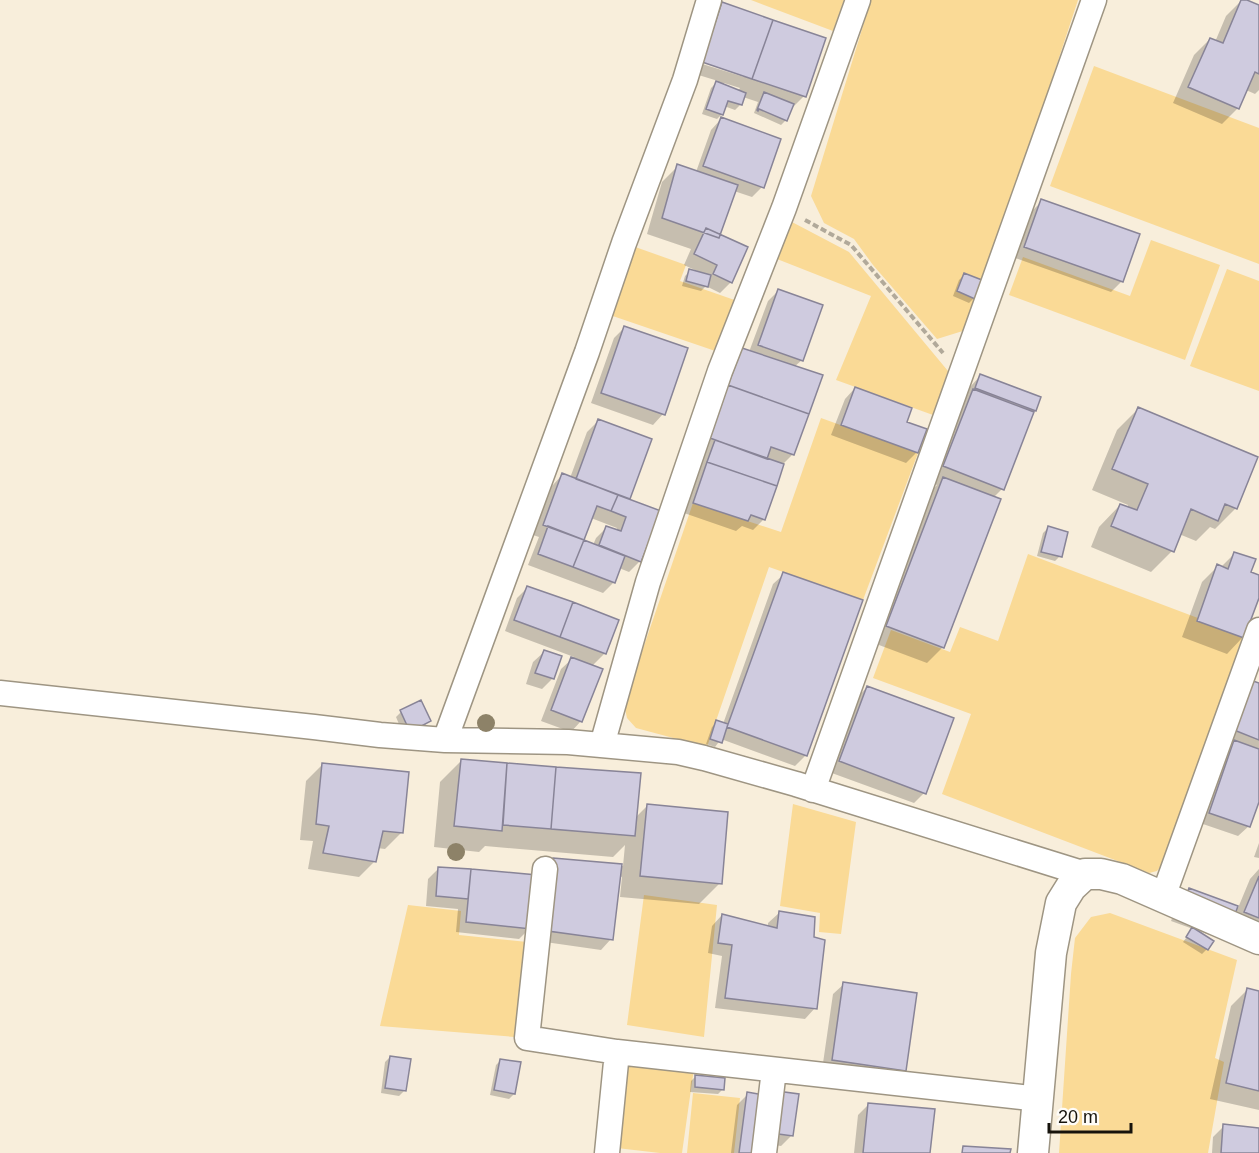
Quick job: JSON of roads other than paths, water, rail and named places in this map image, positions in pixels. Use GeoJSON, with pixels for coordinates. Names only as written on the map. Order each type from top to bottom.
{"type":"FeatureCollection","features":[{"type":"Feature","properties":{"kind":"street"},"geometry":{"type":"LineString","coordinates":[[445,740],[685,80],[709,0]]}},
{"type":"Feature","properties":{"kind":"street"},"geometry":{"type":"LineString","coordinates":[[602,745],[645,592],[720,372],[784,208],[858,0]]}},
{"type":"Feature","properties":{"kind":"street"},"geometry":{"type":"LineString","coordinates":[[813,790],[1094,0]]}},
{"type":"Feature","properties":{"kind":"street"},"geometry":{"type":"LineString","coordinates":[[1163,897],[1259,630]]}},
{"type":"Feature","properties":{"kind":"street"},"geometry":{"type":"LineString","coordinates":[[0,693],[380,735],[445,740],[568,742],[678,752],[813,790],[1085,874],[1101,874],[1122,879],[1259,939]]}},
{"type":"Feature","properties":{"kind":"street"},"geometry":{"type":"LineString","coordinates":[[545,869],[527,1038],[617,1052],[1039,1099]]}},
{"type":"Feature","properties":{"kind":"street"},"geometry":{"type":"LineString","coordinates":[[1034,1153],[1051,953],[1061,903],[1071,886],[1085,874]]}},
{"type":"Feature","properties":{"kind":"street"},"geometry":{"type":"LineString","coordinates":[[607,1153],[617,1052]]}},
{"type":"Feature","properties":{"kind":"street"},"geometry":{"type":"LineString","coordinates":[[764,1153],[774,1070]]}}]}
